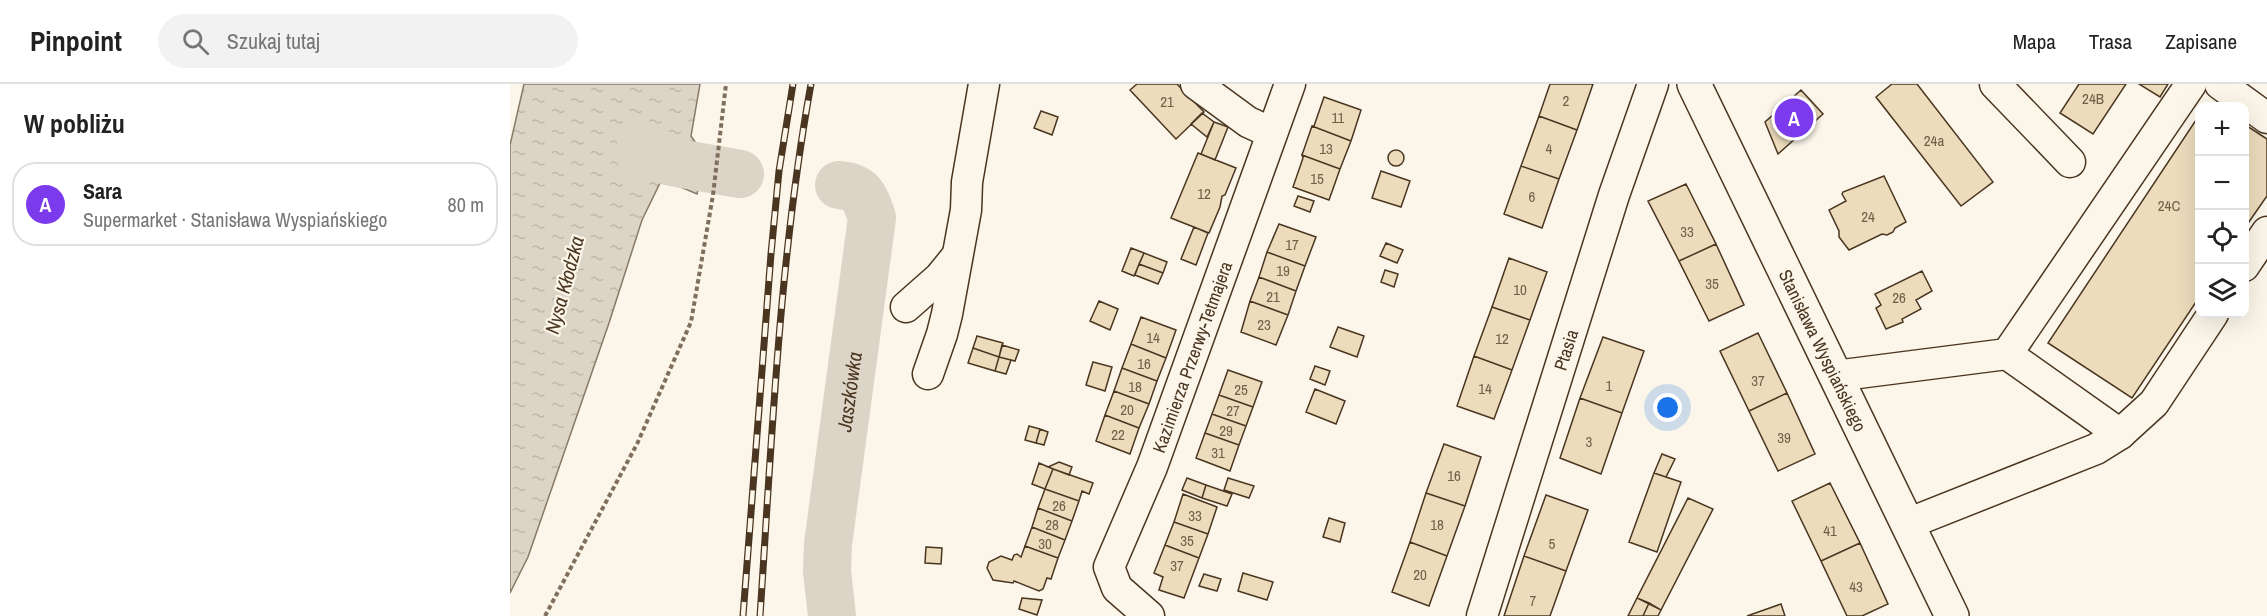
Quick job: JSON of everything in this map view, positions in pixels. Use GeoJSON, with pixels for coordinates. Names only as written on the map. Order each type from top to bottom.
{"type":"FeatureCollection","features":[{"type":"Feature","properties":{"kind":"main road","name":"Stanisława Wyspiańskiego"},"geometry":{"type":"LineString","coordinates":[[1694,84],[1952,616]]}},
{"type":"Feature","properties":{"kind":"street"},"geometry":{"type":"LineString","coordinates":[[928,374],[942,334],[966,210],[967,182],[984,84]]}},
{"type":"Feature","properties":{"kind":"street"},"geometry":{"type":"LineString","coordinates":[[1196,84],[1248,122],[1272,133]]}},
{"type":"Feature","properties":{"kind":"street","name":"Kazimierza Przerwy-Tetmajera"},"geometry":{"type":"LineString","coordinates":[[1149,616],[1117,588],[1109,567],[1152,467],[1290,84]]}},
{"type":"Feature","properties":{"kind":"street","name":"Ptasia"},"geometry":{"type":"LineString","coordinates":[[1482,616],[1614,195],[1653,84]]}},
{"type":"Feature","properties":{"kind":"street"},"geometry":{"type":"LineString","coordinates":[[1995,84],[2070,162]]}},
{"type":"Feature","properties":{"kind":"street"},"geometry":{"type":"LineString","coordinates":[[2007,354],[2191,84]]}},
{"type":"Feature","properties":{"kind":"street"},"geometry":{"type":"LineString","coordinates":[[2220,84],[2267,118]]}},
{"type":"Feature","properties":{"kind":"street"},"geometry":{"type":"LineString","coordinates":[[2245,264],[2267,232]]}},
{"type":"Feature","properties":{"kind":"street"},"geometry":{"type":"LineString","coordinates":[[906,307],[940,277],[957,256]]}},
{"type":"Feature","properties":{"kind":"street"},"geometry":{"type":"LineString","coordinates":[[1907,524],[2097,449],[2120,434],[2154,403],[2210,318]]}},
{"type":"Feature","properties":{"kind":"street"},"geometry":{"type":"LineString","coordinates":[[1835,376],[2007,354],[2120,434]]}},
{"type":"Feature","properties":{"kind":"path"},"geometry":{"type":"LineString","coordinates":[[545,616],[638,444],[691,322],[713,195],[726,84]]}},
{"type":"Feature","properties":{"kind":"water","name":"Nysa Kłodzka"},"geometry":{"type":"Polygon","coordinates":[[[524,84],[700,84],[691,136],[706,158],[697,194],[662,179],[642,220],[528,557],[510,593],[510,145],[524,84]]]}},
{"type":"Feature","properties":{"kind":"building"},"geometry":{"type":"Polygon","coordinates":[[[1137,84],[1177,84],[1204,112],[1176,139],[1130,90],[1137,84]]]}},
{"type":"Feature","properties":{"kind":"building"},"geometry":{"type":"Polygon","coordinates":[[[1550,84],[1593,84],[1577,130],[1539,116],[1550,84]]]}},
{"type":"Feature","properties":{"kind":"building"},"geometry":{"type":"Polygon","coordinates":[[[1892,84],[1917,84],[1993,182],[1961,206],[1876,97],[1892,84]]]}},
{"type":"Feature","properties":{"kind":"building"},"geometry":{"type":"Polygon","coordinates":[[[2079,84],[2126,84],[2093,134],[2060,113],[2079,84]]]}},
{"type":"Feature","properties":{"kind":"building"},"geometry":{"type":"Polygon","coordinates":[[[2139,84],[2168,84],[2160,97],[2139,84]]]}},
{"type":"Feature","properties":{"kind":"building"},"geometry":{"type":"Polygon","coordinates":[[[1801,90],[1823,114],[1778,154],[1765,122],[1801,90]]]}},
{"type":"Feature","properties":{"kind":"building"},"geometry":{"type":"Polygon","coordinates":[[[1324,97],[1361,110],[1351,141],[1312,126],[1314,126],[1324,97]]]}},
{"type":"Feature","properties":{"kind":"building"},"geometry":{"type":"Polygon","coordinates":[[[1041,111],[1058,117],[1052,135],[1034,128],[1041,111]]]}},
{"type":"Feature","properties":{"kind":"building"},"geometry":{"type":"Polygon","coordinates":[[[1202,113],[1214,122],[1207,137],[1191,124],[1202,113]]]}},
{"type":"Feature","properties":{"kind":"building"},"geometry":{"type":"Polygon","coordinates":[[[1539,116],[1577,130],[1559,179],[1521,166],[1539,116]]]}},
{"type":"Feature","properties":{"kind":"building"},"geometry":{"type":"Polygon","coordinates":[[[1214,122],[1228,127],[1215,160],[1201,154],[1214,122]]]}},
{"type":"Feature","properties":{"kind":"building"},"geometry":{"type":"Polygon","coordinates":[[[2195,122],[2195,304],[2132,398],[2048,343],[2195,122]]]}},
{"type":"Feature","properties":{"kind":"building"},"geometry":{"type":"Polygon","coordinates":[[[1312,126],[1351,141],[1340,169],[1302,155],[1312,126]]]}},
{"type":"Feature","properties":{"kind":"building"},"geometry":{"type":"Polygon","coordinates":[[[2249,127],[2267,139],[2267,196],[2249,222],[2249,127]]]}},
{"type":"Feature","properties":{"kind":"building"},"geometry":{"type":"Polygon","coordinates":[[[1396,150],[1402,152],[1404,158],[1402,164],[1396,166],[1390,164],[1388,158],[1390,152],[1396,150]]]}},
{"type":"Feature","properties":{"kind":"building"},"geometry":{"type":"Polygon","coordinates":[[[1198,153],[1236,168],[1225,195],[1222,196],[1209,233],[1171,218],[1198,153]]]}},
{"type":"Feature","properties":{"kind":"building"},"geometry":{"type":"Polygon","coordinates":[[[1302,155],[1340,169],[1329,200],[1293,187],[1302,155]]]}},
{"type":"Feature","properties":{"kind":"building"},"geometry":{"type":"Polygon","coordinates":[[[1521,166],[1559,179],[1542,228],[1504,214],[1521,166]]]}},
{"type":"Feature","properties":{"kind":"building"},"geometry":{"type":"Polygon","coordinates":[[[1381,171],[1410,181],[1401,207],[1372,198],[1381,171]]]}},
{"type":"Feature","properties":{"kind":"building"},"geometry":{"type":"Polygon","coordinates":[[[1884,176],[1906,222],[1887,235],[1882,234],[1849,250],[1839,237],[1839,231],[1829,210],[1846,201],[1843,192],[1884,176]]]}},
{"type":"Feature","properties":{"kind":"building"},"geometry":{"type":"Polygon","coordinates":[[[1686,184],[1716,244],[1679,261],[1648,201],[1686,184]]]}},
{"type":"Feature","properties":{"kind":"building"},"geometry":{"type":"Polygon","coordinates":[[[1298,196],[1314,201],[1310,212],[1294,206],[1298,196]]]}},
{"type":"Feature","properties":{"kind":"building"},"geometry":{"type":"Polygon","coordinates":[[[1279,224],[1316,237],[1305,266],[1267,252],[1279,224]]]}},
{"type":"Feature","properties":{"kind":"building"},"geometry":{"type":"Polygon","coordinates":[[[1194,227],[1208,233],[1196,265],[1181,259],[1194,227]]]}},
{"type":"Feature","properties":{"kind":"building"},"geometry":{"type":"Polygon","coordinates":[[[1386,243],[1403,250],[1397,263],[1380,256],[1386,243]]]}},
{"type":"Feature","properties":{"kind":"building"},"geometry":{"type":"Polygon","coordinates":[[[1716,244],[1744,305],[1709,321],[1679,261],[1716,244]]]}},
{"type":"Feature","properties":{"kind":"building"},"geometry":{"type":"Polygon","coordinates":[[[1131,248],[1144,253],[1134,276],[1122,271],[1131,248]]]}},
{"type":"Feature","properties":{"kind":"building"},"geometry":{"type":"Polygon","coordinates":[[[1267,252],[1305,266],[1296,291],[1259,277],[1267,252]]]}},
{"type":"Feature","properties":{"kind":"building"},"geometry":{"type":"Polygon","coordinates":[[[1144,253],[1167,262],[1163,273],[1139,264],[1144,253]]]}},
{"type":"Feature","properties":{"kind":"building"},"geometry":{"type":"Polygon","coordinates":[[[1509,258],[1547,272],[1530,320],[1492,307],[1509,258]]]}},
{"type":"Feature","properties":{"kind":"building"},"geometry":{"type":"Polygon","coordinates":[[[1139,264],[1163,273],[1158,284],[1135,275],[1139,264]]]}},
{"type":"Feature","properties":{"kind":"building"},"geometry":{"type":"Polygon","coordinates":[[[1385,270],[1398,274],[1394,287],[1381,282],[1385,270]]]}},
{"type":"Feature","properties":{"kind":"building"},"geometry":{"type":"Polygon","coordinates":[[[1922,271],[1932,291],[1916,300],[1921,309],[1902,319],[1903,322],[1886,329],[1876,308],[1881,305],[1875,294],[1922,271]]]}},
{"type":"Feature","properties":{"kind":"building"},"geometry":{"type":"Polygon","coordinates":[[[1259,277],[1296,291],[1288,315],[1250,301],[1259,277]]]}},
{"type":"Feature","properties":{"kind":"building"},"geometry":{"type":"Polygon","coordinates":[[[1099,301],[1118,309],[1110,330],[1090,321],[1099,301]]]}},
{"type":"Feature","properties":{"kind":"building"},"geometry":{"type":"Polygon","coordinates":[[[1250,301],[1288,315],[1276,345],[1241,332],[1250,301]]]}},
{"type":"Feature","properties":{"kind":"building"},"geometry":{"type":"Polygon","coordinates":[[[1492,307],[1530,320],[1512,370],[1474,356],[1492,307]]]}},
{"type":"Feature","properties":{"kind":"building"},"geometry":{"type":"Polygon","coordinates":[[[1141,317],[1176,330],[1166,358],[1131,344],[1141,317]]]}},
{"type":"Feature","properties":{"kind":"building"},"geometry":{"type":"Polygon","coordinates":[[[1338,327],[1364,336],[1357,357],[1330,347],[1338,327]]]}},
{"type":"Feature","properties":{"kind":"building"},"geometry":{"type":"Polygon","coordinates":[[[1758,333],[1787,393],[1749,411],[1720,351],[1758,333]]]}},
{"type":"Feature","properties":{"kind":"building"},"geometry":{"type":"Polygon","coordinates":[[[977,336],[1003,343],[999,357],[973,348],[977,336]]]}},
{"type":"Feature","properties":{"kind":"building"},"geometry":{"type":"Polygon","coordinates":[[[1603,337],[1644,351],[1622,413],[1580,398],[1603,337]]]}},
{"type":"Feature","properties":{"kind":"building"},"geometry":{"type":"Polygon","coordinates":[[[1131,344],[1166,358],[1157,381],[1122,368],[1131,344]]]}},
{"type":"Feature","properties":{"kind":"building"},"geometry":{"type":"Polygon","coordinates":[[[1002,345],[1019,350],[1015,361],[999,357],[1002,345]]]}},
{"type":"Feature","properties":{"kind":"building"},"geometry":{"type":"Polygon","coordinates":[[[973,348],[999,357],[995,371],[968,363],[973,348]]]}},
{"type":"Feature","properties":{"kind":"building"},"geometry":{"type":"Polygon","coordinates":[[[1474,356],[1512,370],[1494,419],[1457,406],[1474,356]]]}},
{"type":"Feature","properties":{"kind":"building"},"geometry":{"type":"Polygon","coordinates":[[[999,357],[1011,360],[1006,374],[995,371],[999,357]]]}},
{"type":"Feature","properties":{"kind":"building"},"geometry":{"type":"Polygon","coordinates":[[[1093,362],[1112,367],[1105,391],[1086,385],[1093,362]]]}},
{"type":"Feature","properties":{"kind":"building"},"geometry":{"type":"Polygon","coordinates":[[[1315,366],[1330,371],[1325,385],[1310,379],[1315,366]]]}},
{"type":"Feature","properties":{"kind":"building"},"geometry":{"type":"Polygon","coordinates":[[[1122,368],[1157,381],[1149,404],[1114,391],[1122,368]]]}},
{"type":"Feature","properties":{"kind":"building"},"geometry":{"type":"Polygon","coordinates":[[[1228,370],[1262,382],[1253,407],[1219,395],[1228,370]]]}},
{"type":"Feature","properties":{"kind":"building"},"geometry":{"type":"Polygon","coordinates":[[[1315,389],[1345,401],[1336,424],[1306,412],[1315,389]]]}},
{"type":"Feature","properties":{"kind":"building"},"geometry":{"type":"Polygon","coordinates":[[[1114,391],[1149,404],[1139,428],[1105,415],[1114,391]]]}},
{"type":"Feature","properties":{"kind":"building"},"geometry":{"type":"Polygon","coordinates":[[[1787,393],[1815,454],[1778,471],[1749,411],[1787,393]]]}},
{"type":"Feature","properties":{"kind":"building"},"geometry":{"type":"Polygon","coordinates":[[[1219,395],[1253,407],[1246,426],[1212,414],[1219,395]]]}},
{"type":"Feature","properties":{"kind":"building"},"geometry":{"type":"Polygon","coordinates":[[[1580,398],[1622,413],[1601,474],[1560,458],[1580,398]]]}},
{"type":"Feature","properties":{"kind":"building"},"geometry":{"type":"Polygon","coordinates":[[[1212,414],[1246,426],[1239,445],[1205,433],[1212,414]]]}},
{"type":"Feature","properties":{"kind":"building"},"geometry":{"type":"Polygon","coordinates":[[[1105,415],[1139,428],[1130,454],[1096,441],[1105,415]]]}},
{"type":"Feature","properties":{"kind":"building"},"geometry":{"type":"Polygon","coordinates":[[[1029,426],[1040,429],[1036,443],[1025,440],[1029,426]]]}},
{"type":"Feature","properties":{"kind":"building"},"geometry":{"type":"Polygon","coordinates":[[[1040,429],[1048,432],[1044,445],[1036,443],[1040,429]]]}},
{"type":"Feature","properties":{"kind":"building"},"geometry":{"type":"Polygon","coordinates":[[[1205,433],[1239,445],[1230,471],[1196,458],[1205,433]]]}},
{"type":"Feature","properties":{"kind":"building"},"geometry":{"type":"Polygon","coordinates":[[[1444,444],[1481,457],[1465,506],[1426,493],[1444,444]]]}},
{"type":"Feature","properties":{"kind":"building"},"geometry":{"type":"Polygon","coordinates":[[[1662,454],[1675,459],[1666,477],[1654,473],[1662,454]]]}},
{"type":"Feature","properties":{"kind":"building"},"geometry":{"type":"Polygon","coordinates":[[[1059,462],[1072,467],[1069,475],[1048,467],[1059,462]]]}},
{"type":"Feature","properties":{"kind":"building"},"geometry":{"type":"Polygon","coordinates":[[[1039,463],[1053,469],[1045,489],[1032,484],[1039,463]]]}},
{"type":"Feature","properties":{"kind":"building"},"geometry":{"type":"Polygon","coordinates":[[[1053,469],[1093,483],[1089,494],[1082,491],[1079,501],[1045,489],[1053,469]]]}},
{"type":"Feature","properties":{"kind":"building"},"geometry":{"type":"Polygon","coordinates":[[[1654,473],[1681,482],[1657,552],[1629,542],[1654,473]]]}},
{"type":"Feature","properties":{"kind":"building"},"geometry":{"type":"Polygon","coordinates":[[[1187,478],[1206,485],[1202,498],[1182,490],[1187,478]]]}},
{"type":"Feature","properties":{"kind":"building"},"geometry":{"type":"Polygon","coordinates":[[[1228,478],[1254,486],[1249,498],[1224,490],[1228,478]]]}},
{"type":"Feature","properties":{"kind":"building"},"geometry":{"type":"Polygon","coordinates":[[[1830,483],[1860,543],[1821,561],[1792,501],[1830,483]]]}},
{"type":"Feature","properties":{"kind":"building"},"geometry":{"type":"Polygon","coordinates":[[[1206,485],[1232,494],[1227,506],[1202,498],[1206,485]]]}},
{"type":"Feature","properties":{"kind":"building"},"geometry":{"type":"Polygon","coordinates":[[[1045,489],[1079,501],[1072,521],[1038,508],[1045,489]]]}},
{"type":"Feature","properties":{"kind":"building"},"geometry":{"type":"Polygon","coordinates":[[[1426,493],[1465,506],[1447,556],[1410,542],[1426,493]]]}},
{"type":"Feature","properties":{"kind":"building"},"geometry":{"type":"Polygon","coordinates":[[[1183,494],[1217,507],[1208,534],[1174,522],[1183,494]]]}},
{"type":"Feature","properties":{"kind":"building"},"geometry":{"type":"Polygon","coordinates":[[[1546,495],[1588,510],[1566,571],[1524,556],[1546,495]]]}},
{"type":"Feature","properties":{"kind":"building"},"geometry":{"type":"Polygon","coordinates":[[[1688,498],[1713,509],[1661,610],[1637,598],[1688,498]]]}},
{"type":"Feature","properties":{"kind":"building"},"geometry":{"type":"Polygon","coordinates":[[[1038,508],[1072,521],[1065,540],[1032,527],[1038,508]]]}},
{"type":"Feature","properties":{"kind":"building"},"geometry":{"type":"Polygon","coordinates":[[[1329,518],[1345,523],[1340,542],[1323,537],[1329,518]]]}},
{"type":"Feature","properties":{"kind":"building"},"geometry":{"type":"Polygon","coordinates":[[[1174,522],[1208,534],[1199,558],[1165,545],[1174,522]]]}},
{"type":"Feature","properties":{"kind":"building"},"geometry":{"type":"Polygon","coordinates":[[[1032,527],[1065,540],[1058,558],[1025,546],[1032,527]]]}},
{"type":"Feature","properties":{"kind":"building"},"geometry":{"type":"Polygon","coordinates":[[[1410,542],[1447,556],[1429,606],[1392,592],[1410,542]]]}},
{"type":"Feature","properties":{"kind":"building"},"geometry":{"type":"Polygon","coordinates":[[[1860,543],[1888,604],[1862,616],[1847,616],[1821,561],[1860,543]]]}},
{"type":"Feature","properties":{"kind":"building"},"geometry":{"type":"Polygon","coordinates":[[[1165,545],[1199,558],[1184,598],[1159,590],[1163,577],[1154,573],[1165,545]]]}},
{"type":"Feature","properties":{"kind":"building"},"geometry":{"type":"Polygon","coordinates":[[[1025,546],[1058,558],[1051,579],[1047,578],[1043,589],[1039,591],[1014,581],[1013,583],[993,580],[987,568],[989,562],[1001,556],[1012,560],[1017,554],[1021,557],[1025,546]]]}},
{"type":"Feature","properties":{"kind":"building"},"geometry":{"type":"Polygon","coordinates":[[[926,547],[942,548],[941,564],[925,563],[926,547]]]}},
{"type":"Feature","properties":{"kind":"building"},"geometry":{"type":"Polygon","coordinates":[[[1524,556],[1566,571],[1550,616],[1504,616],[1524,556]]]}},
{"type":"Feature","properties":{"kind":"building"},"geometry":{"type":"Polygon","coordinates":[[[1243,573],[1273,582],[1267,600],[1238,591],[1243,573]]]}},
{"type":"Feature","properties":{"kind":"building"},"geometry":{"type":"Polygon","coordinates":[[[1204,574],[1221,579],[1217,591],[1199,586],[1204,574]]]}},
{"type":"Feature","properties":{"kind":"building"},"geometry":{"type":"Polygon","coordinates":[[[1022,598],[1042,600],[1037,615],[1019,609],[1022,598]]]}},
{"type":"Feature","properties":{"kind":"building"},"geometry":{"type":"Polygon","coordinates":[[[1637,598],[1649,603],[1643,616],[1628,616],[1637,598]]]}},
{"type":"Feature","properties":{"kind":"building"},"geometry":{"type":"Polygon","coordinates":[[[1649,603],[1661,610],[1658,616],[1643,616],[1649,603]]]}},
{"type":"Feature","properties":{"kind":"building"},"geometry":{"type":"Polygon","coordinates":[[[1781,604],[1785,616],[1747,616],[1781,604]]]}},
{"type":"Feature","properties":{"kind":"waterway","name":"Jaszkówka"},"geometry":{"type":"LineString","coordinates":[[639,153],[672,162],[740,174]]}},
{"type":"Feature","properties":{"kind":"waterway","name":"Jaszkówka"},"geometry":{"type":"LineString","coordinates":[[832,616],[827,571],[828,544],[872,218],[862,195],[853,188],[839,185]]}},
{"type":"Feature","properties":{"kind":"railway"},"geometry":{"type":"LineString","coordinates":[[743,616],[771,254],[779,171],[793,84]]}},
{"type":"Feature","properties":{"kind":"railway"},"geometry":{"type":"LineString","coordinates":[[760,616],[784,283],[791,216],[811,84]]}},
{"type":"Feature","properties":{"kind":"place","name":"Sara"},"geometry":{"type":"Point","coordinates":[1794,118]}}]}
